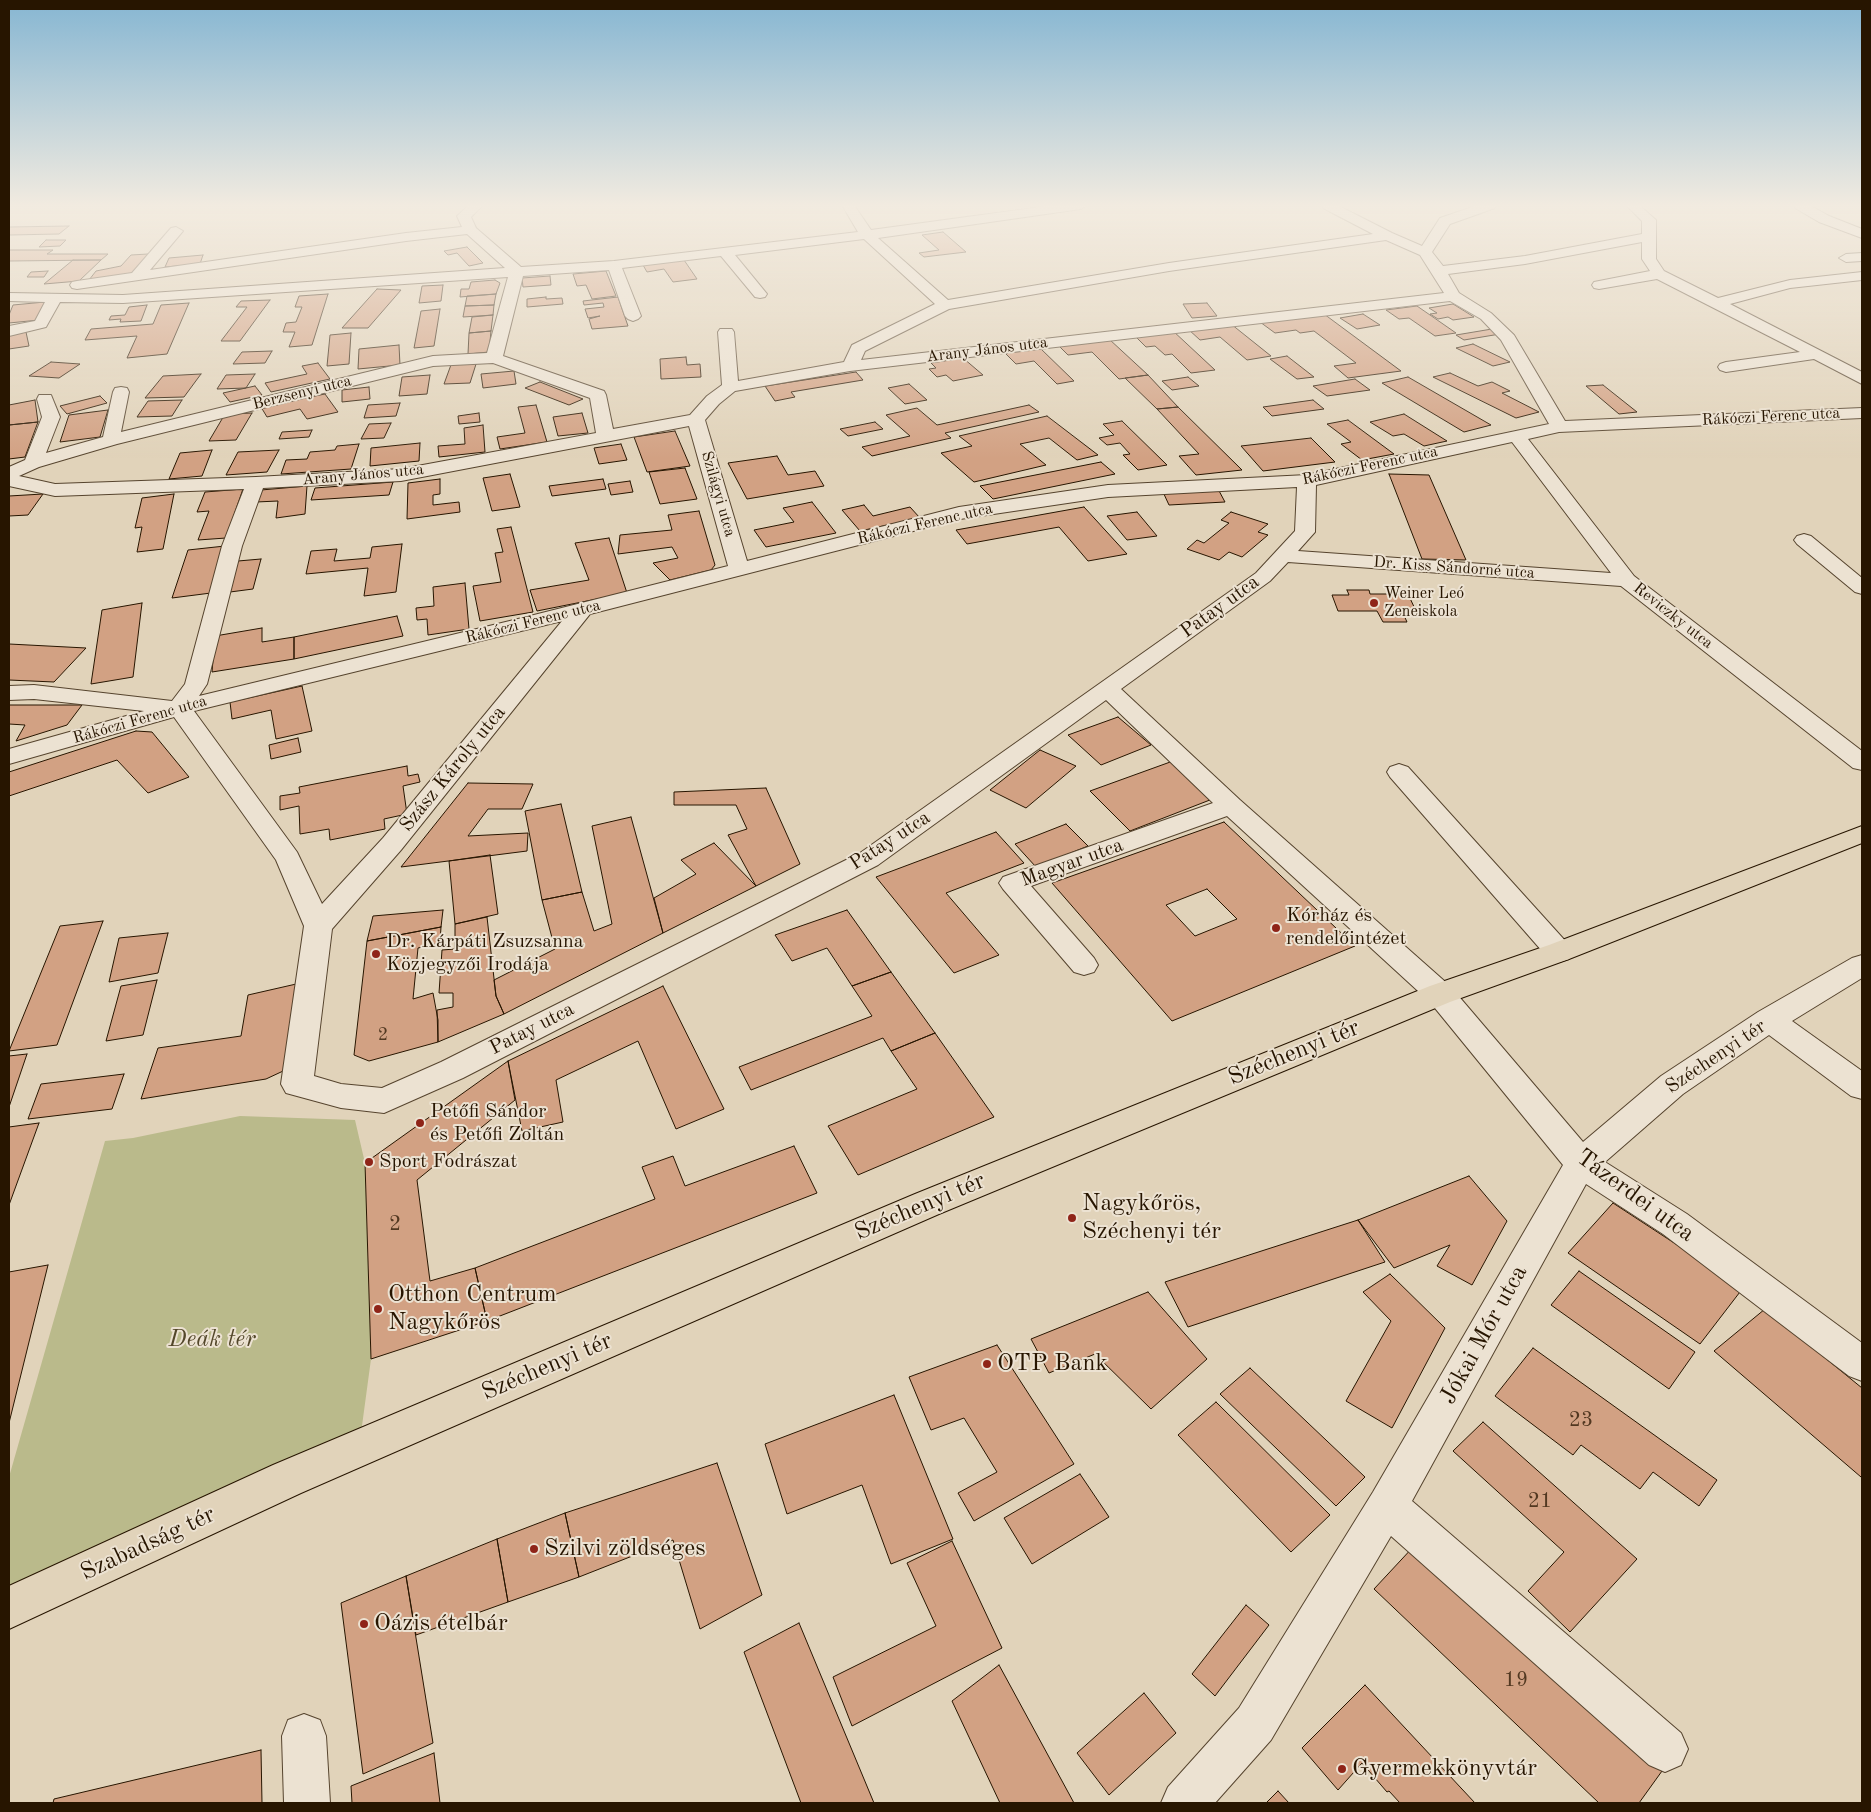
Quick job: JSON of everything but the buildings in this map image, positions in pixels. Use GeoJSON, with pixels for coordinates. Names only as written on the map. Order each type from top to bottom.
{"type":"FeatureCollection","features":[{"type":"Feature","properties":{"kind":"main road","name":"Széchenyi tér"},"geometry":{"type":"LineString","coordinates":[[287,1479],[927,1204],[1440,994],[1559,952],[1862,834]]}},
{"type":"Feature","properties":{"kind":"main road","name":"Szabadság tér"},"geometry":{"type":"LineString","coordinates":[[9,1608],[287,1479]]}},
{"type":"Feature","properties":{"kind":"street"},"geometry":{"type":"LineString","coordinates":[[14,297],[51,290]]}},
{"type":"Feature","properties":{"kind":"street"},"geometry":{"type":"LineString","coordinates":[[14,297],[123,299],[256,290]]}},
{"type":"Feature","properties":{"kind":"street"},"geometry":{"type":"LineString","coordinates":[[494,358],[512,290]]}},
{"type":"Feature","properties":{"kind":"street"},"geometry":{"type":"LineString","coordinates":[[623,290],[632,316]]}},
{"type":"Feature","properties":{"kind":"street"},"geometry":{"type":"LineString","coordinates":[[756,290],[760,294]]}},
{"type":"Feature","properties":{"kind":"street"},"geometry":{"type":"LineString","coordinates":[[928,290],[945,305]]}},
{"type":"Feature","properties":{"kind":"street"},"geometry":{"type":"LineString","coordinates":[[850,366],[858,348],[945,305],[1038,290]]}},
{"type":"Feature","properties":{"kind":"street"},"geometry":{"type":"LineString","coordinates":[[1450,290],[1453,296],[1486,316],[1508,338],[1559,427]]}},
{"type":"Feature","properties":{"kind":"street"},"geometry":{"type":"LineString","coordinates":[[1690,290],[1862,379]]}},
{"type":"Feature","properties":{"kind":"street"},"geometry":{"type":"LineString","coordinates":[[1716,303],[1768,290]]}},
{"type":"Feature","properties":{"kind":"street","name":"Arany János utca"},"geometry":{"type":"LineString","coordinates":[[9,480],[55,490],[256,484],[401,476],[605,435],[696,419],[713,400],[730,387],[850,366],[1453,296]]}},
{"type":"Feature","properties":{"kind":"street"},"geometry":{"type":"LineString","coordinates":[[9,331],[41,324],[55,297]]}},
{"type":"Feature","properties":{"kind":"street"},"geometry":{"type":"LineString","coordinates":[[726,332],[730,387]]}},
{"type":"Feature","properties":{"kind":"street"},"geometry":{"type":"LineString","coordinates":[[1726,367],[1817,354]]}},
{"type":"Feature","properties":{"kind":"street","name":"Berzsenyi utca"},"geometry":{"type":"LineString","coordinates":[[9,474],[33,463],[111,440],[433,361],[494,358],[578,386],[598,395],[605,435]]}},
{"type":"Feature","properties":{"kind":"street"},"geometry":{"type":"LineString","coordinates":[[111,440],[121,392]]}},
{"type":"Feature","properties":{"kind":"street"},"geometry":{"type":"LineString","coordinates":[[33,463],[51,417],[46,399]]}},
{"type":"Feature","properties":{"kind":"street","name":"Rákóczi Ferenc utca"},"geometry":{"type":"LineString","coordinates":[[9,757],[179,708],[583,609],[959,513],[1108,491],[1308,481],[1559,427],[1861,414]]}},
{"type":"Feature","properties":{"kind":"street","name":"Szilágyi utca"},"geometry":{"type":"LineString","coordinates":[[696,419],[739,569]]}},
{"type":"Feature","properties":{"kind":"street","name":"Reviczky utca"},"geometry":{"type":"LineString","coordinates":[[1516,436],[1626,580],[1862,763]]}},
{"type":"Feature","properties":{"kind":"street","name":"Patay utca"},"geometry":{"type":"LineString","coordinates":[[318,926],[297,1084],[341,1096],[384,1101],[452,1070],[869,859],[1263,577],[1305,532],[1308,481]]}},
{"type":"Feature","properties":{"kind":"street"},"geometry":{"type":"LineString","coordinates":[[179,708],[196,684],[232,546],[256,484]]}},
{"type":"Feature","properties":{"kind":"street"},"geometry":{"type":"LineString","coordinates":[[1804,540],[1862,588]]}},
{"type":"Feature","properties":{"kind":"street","name":"Dr. Kiss Sándorné utca"},"geometry":{"type":"LineString","coordinates":[[1282,556],[1626,580]]}},
{"type":"Feature","properties":{"kind":"street","name":"Szász Károly utca"},"geometry":{"type":"LineString","coordinates":[[318,926],[392,844],[583,609]]}},
{"type":"Feature","properties":{"kind":"street"},"geometry":{"type":"LineString","coordinates":[[1108,688],[1231,806],[1440,994]]}},
{"type":"Feature","properties":{"kind":"street"},"geometry":{"type":"LineString","coordinates":[[9,692],[34,692],[179,708],[288,858],[318,926]]}},
{"type":"Feature","properties":{"kind":"street"},"geometry":{"type":"LineString","coordinates":[[1399,772],[1559,952]]}},
{"type":"Feature","properties":{"kind":"street","name":"Magyar utca"},"geometry":{"type":"LineString","coordinates":[[1084,965],[1013,883],[1231,806]]}},
{"type":"Feature","properties":{"kind":"street","name":"Széchenyi tér"},"geometry":{"type":"LineString","coordinates":[[1581,1163],[1672,1085],[1769,1020],[1856,977]]}},
{"type":"Feature","properties":{"kind":"street","name":"Tázerdei utca"},"geometry":{"type":"LineString","coordinates":[[1440,994],[1581,1163],[1675,1224],[1862,1364]]}},
{"type":"Feature","properties":{"kind":"street"},"geometry":{"type":"LineString","coordinates":[[1769,1020],[1862,1087]]}},
{"type":"Feature","properties":{"kind":"street","name":"Jókai Mór utca"},"geometry":{"type":"LineString","coordinates":[[1184,1803],[1255,1724],[1387,1506],[1581,1163]]}},
{"type":"Feature","properties":{"kind":"street"},"geometry":{"type":"LineString","coordinates":[[1387,1506],[1665,1749]]}},
{"type":"Feature","properties":{"kind":"street"},"geometry":{"type":"LineString","coordinates":[[304,1736],[307,1803]]}},
{"type":"Feature","properties":{"kind":"green space","name":"Deák tér"},"geometry":{"type":"Polygon","coordinates":[[[240,1116],[355,1120],[365,1163],[371,1359],[359,1448],[9,1608],[9,1477],[105,1141],[133,1138],[240,1116]]]}},
{"type":"Feature","properties":{"kind":"place","name":"Weiner Leó Zeneiskola"},"geometry":{"type":"Point","coordinates":[1374,603]}},
{"type":"Feature","properties":{"kind":"place","name":"Kórház és rendelőintézet"},"geometry":{"type":"Point","coordinates":[1276,928]}},
{"type":"Feature","properties":{"kind":"place","name":"Dr. Kárpáti Zsuzsanna Közjegyzői Irodája"},"geometry":{"type":"Point","coordinates":[376,954]}},
{"type":"Feature","properties":{"kind":"place","name":"Petőfi Sándor és Petőfi Zoltán"},"geometry":{"type":"Point","coordinates":[420,1123]}},
{"type":"Feature","properties":{"kind":"place","name":"Sport Fodrászat"},"geometry":{"type":"Point","coordinates":[369,1162]}},
{"type":"Feature","properties":{"kind":"place","name":"Nagykőrös, Széchenyi tér"},"geometry":{"type":"Point","coordinates":[1072,1218]}},
{"type":"Feature","properties":{"kind":"place","name":"Otthon Centrum Nagykőrös"},"geometry":{"type":"Point","coordinates":[378,1309]}},
{"type":"Feature","properties":{"kind":"place","name":"OTP Bank"},"geometry":{"type":"Point","coordinates":[987,1364]}},
{"type":"Feature","properties":{"kind":"place","name":"Szilvi zöldséges"},"geometry":{"type":"Point","coordinates":[534,1549]}},
{"type":"Feature","properties":{"kind":"place","name":"Oázis ételbár"},"geometry":{"type":"Point","coordinates":[364,1624]}},
{"type":"Feature","properties":{"kind":"place","name":"Gyermekkönyvtár"},"geometry":{"type":"Point","coordinates":[1342,1769]}}]}
